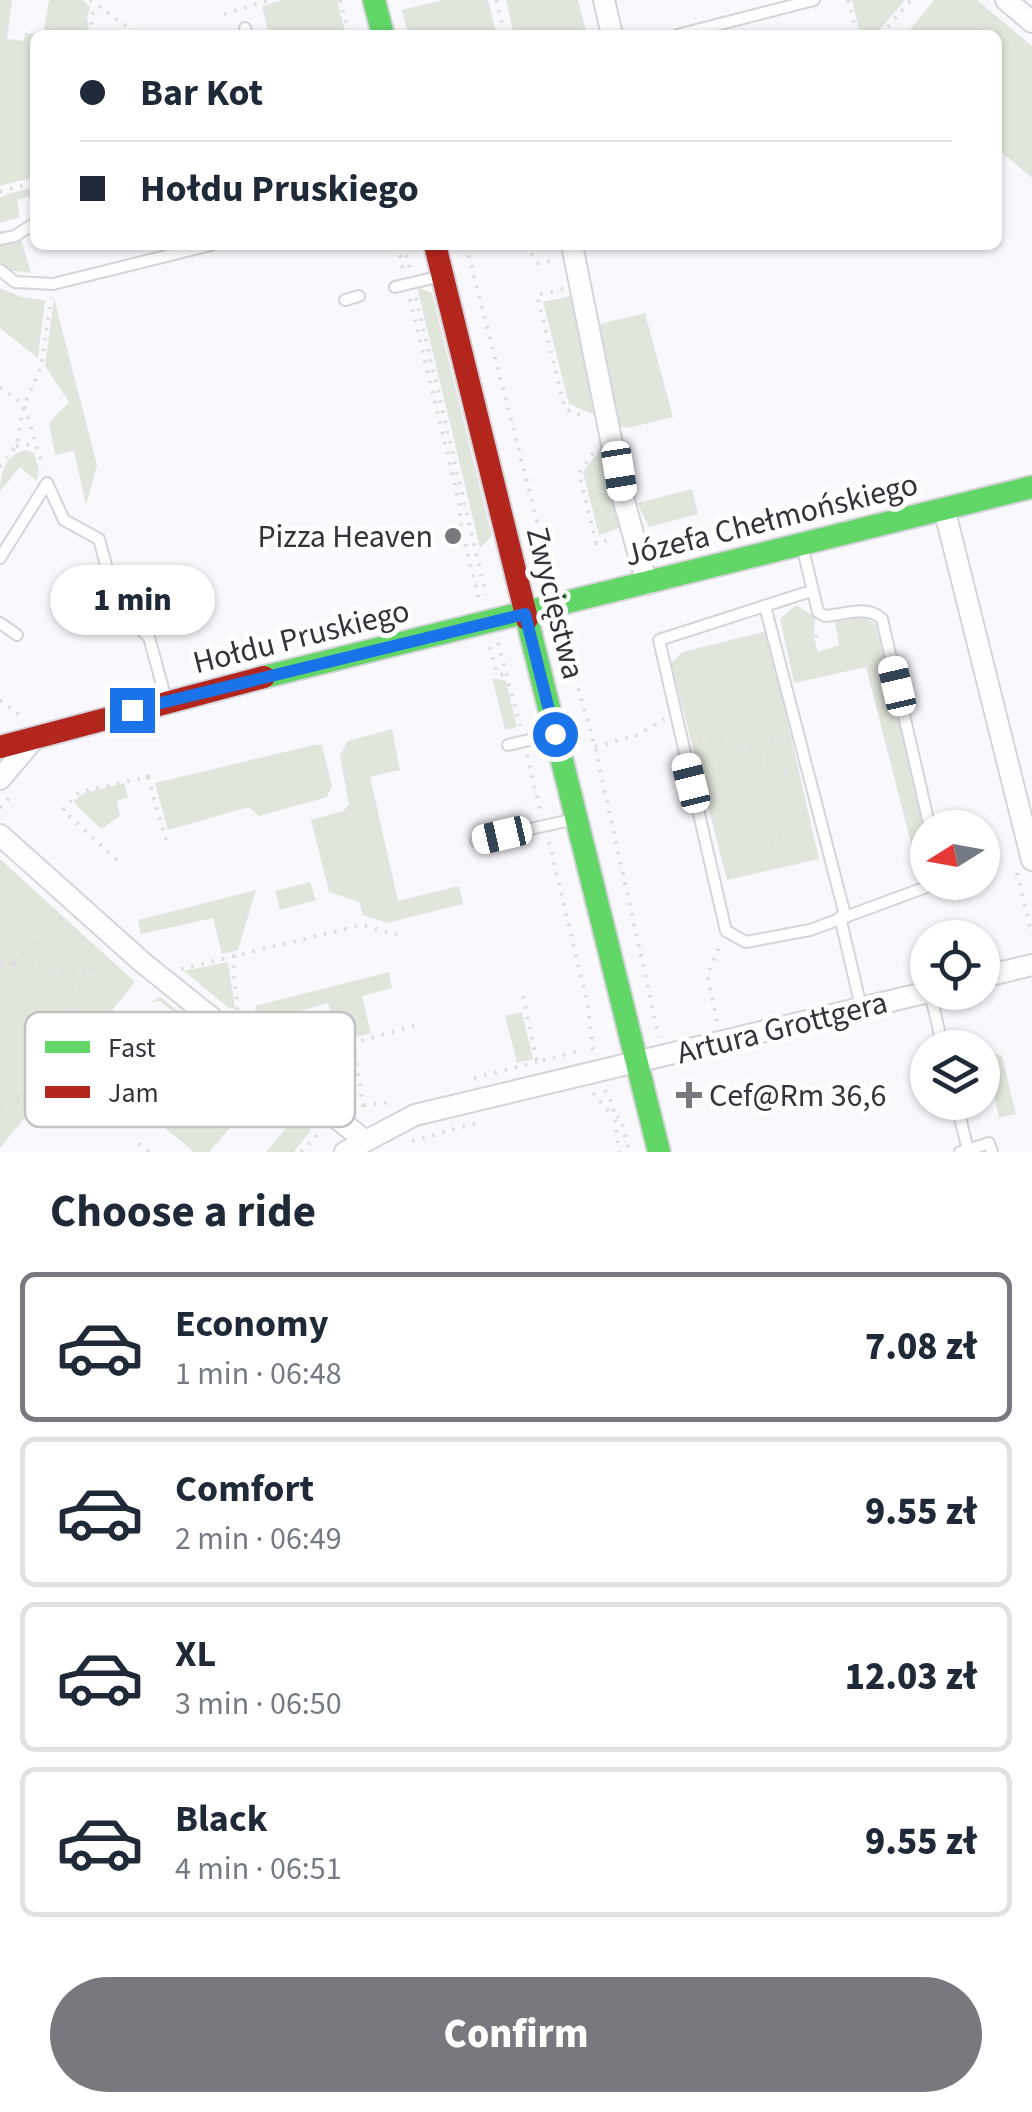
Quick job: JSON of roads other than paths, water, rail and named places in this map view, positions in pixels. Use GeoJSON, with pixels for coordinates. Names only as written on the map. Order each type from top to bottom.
{"type":"FeatureCollection","features":[{"type":"Feature","properties":{"kind":"street"},"geometry":{"type":"LineString","coordinates":[[374,0],[382,30]]}},
{"type":"Feature","properties":{"kind":"street"},"geometry":{"type":"LineString","coordinates":[[604,0],[611,30]]}},
{"type":"Feature","properties":{"kind":"street"},"geometry":{"type":"LineString","coordinates":[[1006,0],[1032,22]]}},
{"type":"Feature","properties":{"kind":"street","name":"Zwycięstwa"},"geometry":{"type":"LineString","coordinates":[[436,250],[659,1152]]}},
{"type":"Feature","properties":{"kind":"street"},"geometry":{"type":"LineString","coordinates":[[573,251],[622,494],[647,584]]}},
{"type":"Feature","properties":{"kind":"street","name":"Józefa Chełmońskiego"},"geometry":{"type":"LineString","coordinates":[[525,614],[1032,486]]}},
{"type":"Feature","properties":{"kind":"street"},"geometry":{"type":"LineString","coordinates":[[944,508],[1032,860]]}},
{"type":"Feature","properties":{"kind":"street","name":"Hołdu Pruskiego"},"geometry":{"type":"LineString","coordinates":[[0,747],[525,614]]}},
{"type":"Feature","properties":{"kind":"street"},"geometry":{"type":"LineString","coordinates":[[0,780],[35,738]]}},
{"type":"Feature","properties":{"kind":"street"},"geometry":{"type":"LineString","coordinates":[[0,835],[81,900],[142,962],[206,1012]]}},
{"type":"Feature","properties":{"kind":"street"},"geometry":{"type":"LineString","coordinates":[[1000,973],[1032,965]]}},
{"type":"Feature","properties":{"kind":"street","name":"Artura Grottgera"},"geometry":{"type":"LineString","coordinates":[[345,1152],[415,1116],[910,996]]}},
{"type":"Feature","properties":{"kind":"street"},"geometry":{"type":"LineString","coordinates":[[355,1127],[369,1138]]}},
{"type":"Feature","properties":{"kind":"lane"},"geometry":{"type":"LineString","coordinates":[[696,30],[814,0]]}},
{"type":"Feature","properties":{"kind":"lane"},"geometry":{"type":"LineString","coordinates":[[0,240],[30,226]]}},
{"type":"Feature","properties":{"kind":"lane"},"geometry":{"type":"LineString","coordinates":[[0,270],[16,282],[53,284],[191,250]]}},
{"type":"Feature","properties":{"kind":"lane"},"geometry":{"type":"LineString","coordinates":[[395,287],[442,276]]}},
{"type":"Feature","properties":{"kind":"lane"},"geometry":{"type":"LineString","coordinates":[[345,300],[359,296]]}},
{"type":"Feature","properties":{"kind":"lane"},"geometry":{"type":"LineString","coordinates":[[0,558],[47,482],[64,520],[99,540],[118,610],[149,637],[166,702]]}},
{"type":"Feature","properties":{"kind":"lane"},"geometry":{"type":"LineString","coordinates":[[802,544],[818,612],[824,616],[861,610],[875,612],[882,618],[926,810]]}},
{"type":"Feature","properties":{"kind":"lane"},"geometry":{"type":"LineString","coordinates":[[811,592],[659,640],[726,931],[746,942],[810,930],[910,892]]}},
{"type":"Feature","properties":{"kind":"lane"},"geometry":{"type":"LineString","coordinates":[[765,606],[815,799],[861,1007]]}},
{"type":"Feature","properties":{"kind":"lane"},"geometry":{"type":"LineString","coordinates":[[0,623],[17,635]]}},
{"type":"Feature","properties":{"kind":"lane"},"geometry":{"type":"LineString","coordinates":[[508,745],[555,734]]}},
{"type":"Feature","properties":{"kind":"lane"},"geometry":{"type":"LineString","coordinates":[[476,841],[576,818]]}},
{"type":"Feature","properties":{"kind":"lane"},"geometry":{"type":"LineString","coordinates":[[959,1120],[964,1151],[989,1143],[992,1152]]}},
{"type":"Feature","properties":{"kind":"place","name":"Pizza Heaven"},"geometry":{"type":"Point","coordinates":[453,536]}},
{"type":"Feature","properties":{"kind":"place","name":"Cef@Rm 36,6"},"geometry":{"type":"Point","coordinates":[689,1095]}}]}
